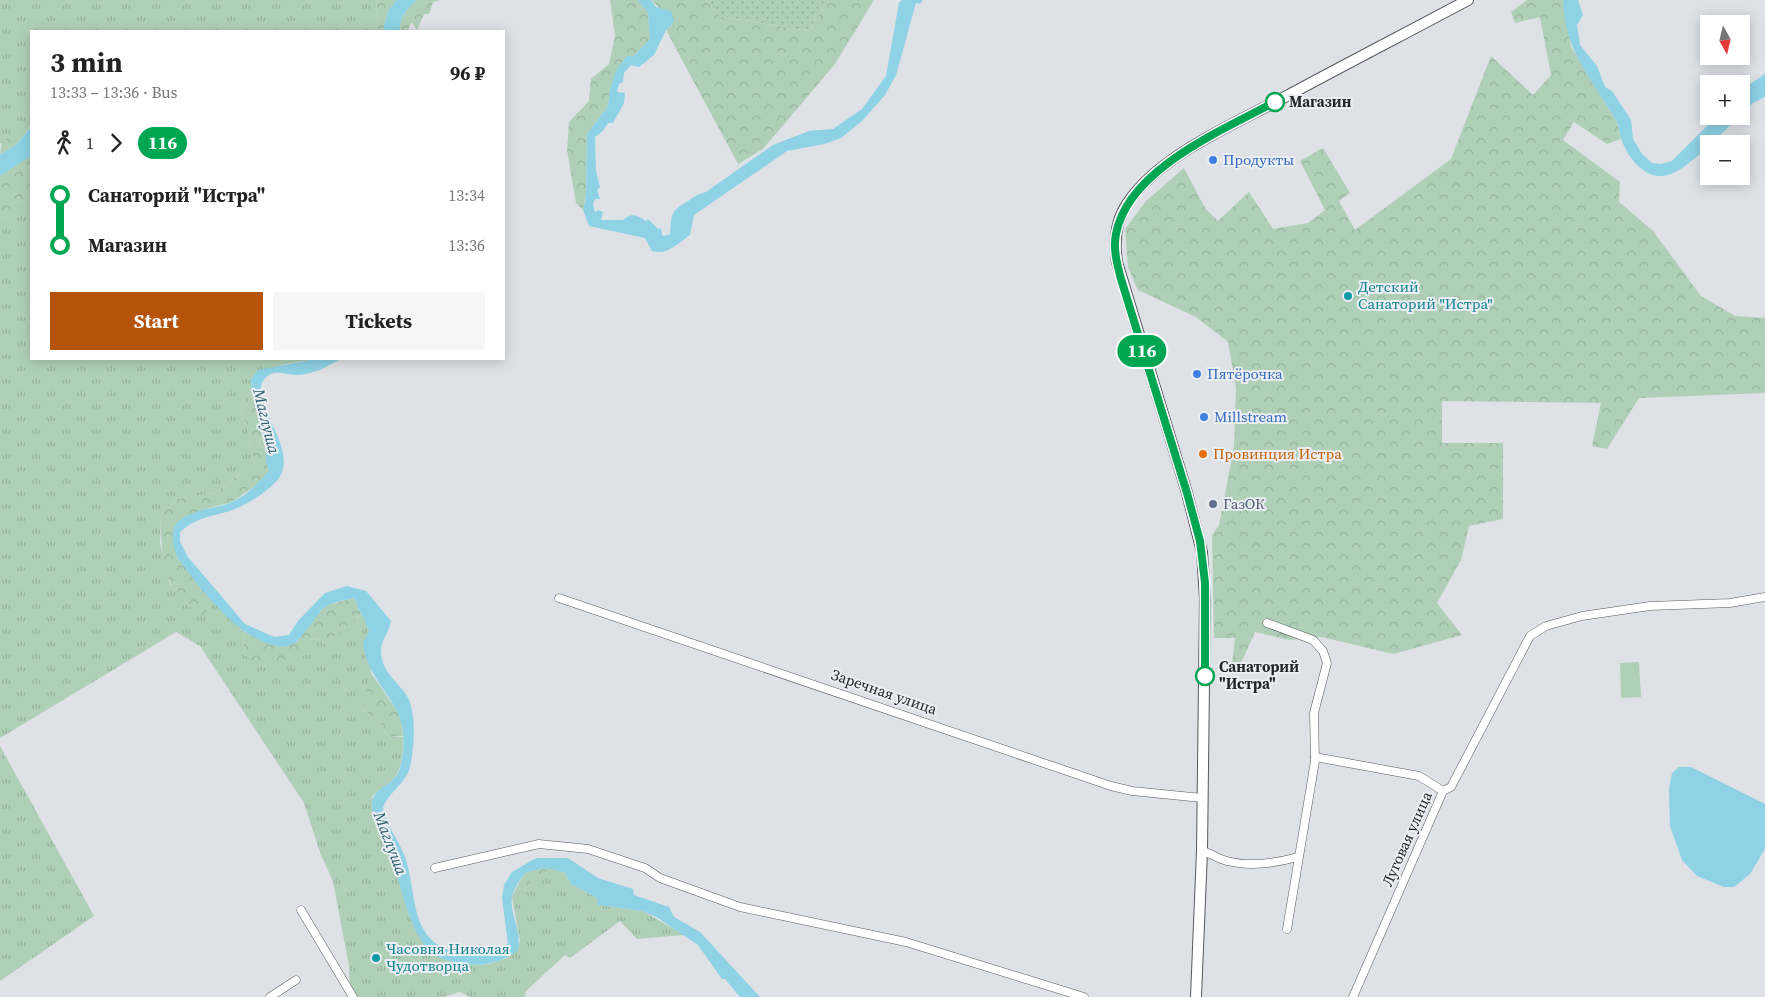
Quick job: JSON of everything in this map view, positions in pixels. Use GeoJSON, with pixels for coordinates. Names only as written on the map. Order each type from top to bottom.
{"type":"FeatureCollection","features":[{"type":"Feature","properties":{"kind":"main road"},"geometry":{"type":"LineString","coordinates":[[1196,997],[1202,851],[1205,668],[1205,600],[1202,552],[1187,493],[1117,262],[1114,248],[1118,222],[1126,205],[1138,190],[1189,149],[1468,0]]}},
{"type":"Feature","properties":{"kind":"street","name":"Луговая улица"},"geometry":{"type":"LineString","coordinates":[[1353,997],[1442,791],[1452,787],[1530,636],[1546,626],[1582,616],[1650,606],[1730,603],[1765,597]]}},
{"type":"Feature","properties":{"kind":"street","name":"Заречная улица"},"geometry":{"type":"LineString","coordinates":[[559,598],[1111,786],[1132,791],[1202,798]]}},
{"type":"Feature","properties":{"kind":"street"},"geometry":{"type":"LineString","coordinates":[[1267,623],[1313,640],[1323,651],[1327,663],[1314,713],[1316,757],[1287,929]]}},
{"type":"Feature","properties":{"kind":"street"},"geometry":{"type":"LineString","coordinates":[[1316,757],[1419,776],[1442,791]]}},
{"type":"Feature","properties":{"kind":"street"},"geometry":{"type":"LineString","coordinates":[[434,868],[539,844],[588,849],[645,868],[660,878],[740,906],[915,945],[1084,997]]}},
{"type":"Feature","properties":{"kind":"street"},"geometry":{"type":"LineString","coordinates":[[1202,851],[1226,861],[1251,864],[1277,863],[1298,857]]}},
{"type":"Feature","properties":{"kind":"street"},"geometry":{"type":"LineString","coordinates":[[300,910],[352,997]]}},
{"type":"Feature","properties":{"kind":"street"},"geometry":{"type":"LineString","coordinates":[[270,997],[296,980]]}},
{"type":"Feature","properties":{"kind":"green space"},"geometry":{"type":"Polygon","coordinates":[[[0,0],[376,0],[378,30],[30,30],[30,127],[0,144],[0,0]]]}},
{"type":"Feature","properties":{"kind":"green space"},"geometry":{"type":"Polygon","coordinates":[[[376,0],[397,0],[388,11],[383,30],[378,30],[376,0]]]}},
{"type":"Feature","properties":{"kind":"green space"},"geometry":{"type":"Polygon","coordinates":[[[416,0],[441,0],[433,2],[429,14],[424,14],[417,30],[412,22],[408,29],[410,30],[400,30],[402,18],[416,0]]]}},
{"type":"Feature","properties":{"kind":"green space"},"geometry":{"type":"Polygon","coordinates":[[[610,0],[638,0],[648,13],[650,39],[634,56],[610,90],[608,106],[587,134],[586,195],[583,210],[576,203],[567,150],[569,122],[589,101],[591,79],[609,64],[615,36],[610,0]]]}},
{"type":"Feature","properties":{"kind":"green space"},"geometry":{"type":"Polygon","coordinates":[[[651,0],[706,0],[719,16],[809,31],[828,0],[874,0],[835,64],[763,149],[738,164],[666,30],[674,22],[651,0]]]}},
{"type":"Feature","properties":{"kind":"green space"},"geometry":{"type":"Polygon","coordinates":[[[706,0],[828,0],[809,31],[719,16],[706,0]]]}},
{"type":"Feature","properties":{"kind":"green space"},"geometry":{"type":"Polygon","coordinates":[[[1527,0],[1563,0],[1571,47],[1617,122],[1621,139],[1607,144],[1574,122],[1563,140],[1620,182],[1619,202],[1653,231],[1701,296],[1735,316],[1765,318],[1765,393],[1639,398],[1607,449],[1592,446],[1601,403],[1442,401],[1442,443],[1503,443],[1503,519],[1469,526],[1461,560],[1437,603],[1462,635],[1393,654],[1322,637],[1289,640],[1255,632],[1237,672],[1231,672],[1235,638],[1214,638],[1212,535],[1219,525],[1234,447],[1236,388],[1228,342],[1196,317],[1138,290],[1128,267],[1125,229],[1146,201],[1184,168],[1205,208],[1218,221],[1249,192],[1273,229],[1308,223],[1325,210],[1300,161],[1323,148],[1350,193],[1339,201],[1355,230],[1451,159],[1491,56],[1533,95],[1551,75],[1540,17],[1515,23],[1511,12],[1527,0]]]}},
{"type":"Feature","properties":{"kind":"green space"},"geometry":{"type":"Polygon","coordinates":[[[30,127],[16,145],[0,155],[2,142],[30,127]]]}},
{"type":"Feature","properties":{"kind":"green space"},"geometry":{"type":"Polygon","coordinates":[[[30,156],[30,198],[12,204],[12,214],[0,219],[0,176],[30,156]]]}},
{"type":"Feature","properties":{"kind":"green space"},"geometry":{"type":"Polygon","coordinates":[[[30,198],[30,360],[310,360],[281,365],[251,380],[252,391],[243,403],[241,411],[248,431],[255,463],[215,493],[177,499],[161,515],[160,543],[170,584],[204,615],[213,600],[243,631],[244,655],[317,638],[325,644],[361,614],[365,618],[369,632],[365,650],[370,662],[371,678],[362,709],[378,721],[388,737],[403,737],[403,749],[398,773],[372,797],[383,839],[393,857],[406,906],[420,936],[433,954],[474,965],[489,964],[507,958],[520,942],[512,897],[516,888],[525,890],[532,879],[554,869],[565,873],[571,884],[597,898],[598,905],[643,911],[684,935],[637,939],[620,921],[570,958],[565,955],[526,991],[525,997],[470,997],[460,992],[443,997],[353,997],[350,992],[349,966],[333,881],[321,855],[304,803],[200,646],[176,632],[0,738],[0,219],[12,214],[12,204],[30,198]]]}},
{"type":"Feature","properties":{"kind":"green space"},"geometry":{"type":"Polygon","coordinates":[[[252,391],[270,471],[255,486],[232,502],[206,509],[174,527],[177,557],[213,600],[204,616],[180,599],[167,574],[162,545],[161,515],[177,499],[215,493],[255,463],[248,431],[241,411],[243,403],[252,391]]]}},
{"type":"Feature","properties":{"kind":"green space"},"geometry":{"type":"Polygon","coordinates":[[[354,598],[361,614],[325,644],[317,638],[311,639],[311,652],[292,663],[261,666],[244,655],[243,631],[271,645],[297,642],[312,620],[327,605],[354,598]]]}},
{"type":"Feature","properties":{"kind":"green space"},"geometry":{"type":"Polygon","coordinates":[[[1639,662],[1641,697],[1621,698],[1620,663],[1639,662]]]}},
{"type":"Feature","properties":{"kind":"green space"},"geometry":{"type":"Polygon","coordinates":[[[371,673],[400,715],[403,736],[388,737],[378,721],[362,709],[371,673]]]}},
{"type":"Feature","properties":{"kind":"green space"},"geometry":{"type":"Polygon","coordinates":[[[0,746],[94,916],[0,981],[0,746]]]}},
{"type":"Feature","properties":{"kind":"green space"},"geometry":{"type":"Polygon","coordinates":[[[541,867],[554,869],[532,879],[525,890],[516,888],[525,873],[541,867]]]}},
{"type":"Feature","properties":{"kind":"water"},"geometry":{"type":"Polygon","coordinates":[[[397,0],[416,0],[402,18],[400,30],[383,30],[388,11],[397,0]]]}},
{"type":"Feature","properties":{"kind":"water"},"geometry":{"type":"Polygon","coordinates":[[[638,0],[651,0],[656,7],[671,11],[674,22],[666,30],[654,55],[639,67],[631,65],[624,73],[623,82],[619,84],[617,92],[625,93],[624,103],[613,123],[608,123],[603,131],[595,137],[596,171],[600,187],[597,190],[600,199],[595,199],[593,204],[595,212],[598,210],[603,212],[601,220],[623,220],[632,215],[637,216],[646,221],[648,219],[658,229],[661,228],[662,235],[664,236],[670,234],[671,219],[676,209],[696,195],[706,192],[773,145],[809,131],[833,129],[862,109],[886,76],[899,3],[902,0],[923,0],[920,4],[916,3],[896,75],[885,95],[862,121],[841,138],[824,144],[787,151],[694,215],[690,235],[672,248],[663,252],[657,252],[652,251],[645,238],[589,226],[583,210],[586,197],[587,134],[608,106],[610,90],[616,70],[627,56],[634,56],[650,39],[648,13],[638,0]]]}},
{"type":"Feature","properties":{"kind":"water"},"geometry":{"type":"Polygon","coordinates":[[[1563,0],[1578,0],[1583,15],[1577,25],[1580,45],[1597,66],[1605,87],[1612,91],[1631,120],[1633,139],[1642,154],[1652,163],[1661,164],[1672,161],[1708,125],[1730,125],[1720,135],[1700,135],[1700,154],[1672,174],[1656,176],[1642,169],[1631,158],[1623,145],[1616,120],[1581,64],[1574,50],[1565,19],[1563,0]]]}},
{"type":"Feature","properties":{"kind":"water"},"geometry":{"type":"Polygon","coordinates":[[[1765,74],[1765,97],[1750,106],[1750,84],[1765,74]]]}},
{"type":"Feature","properties":{"kind":"water"},"geometry":{"type":"Polygon","coordinates":[[[30,128],[30,157],[0,176],[0,155],[16,145],[30,128]]]}},
{"type":"Feature","properties":{"kind":"water","name":"Маглуша"},"geometry":{"type":"Polygon","coordinates":[[[311,360],[339,360],[317,371],[304,374],[270,374],[263,381],[260,390],[262,401],[283,453],[283,466],[279,478],[265,492],[246,504],[193,523],[180,532],[180,542],[188,557],[245,624],[274,637],[289,635],[298,621],[325,593],[347,586],[366,591],[391,621],[381,653],[385,668],[410,702],[414,734],[408,773],[385,802],[383,808],[387,821],[405,857],[415,904],[424,931],[434,941],[447,949],[466,954],[488,954],[498,950],[508,943],[502,898],[504,885],[512,872],[536,858],[568,858],[598,878],[633,889],[634,895],[669,907],[674,917],[700,932],[760,997],[740,997],[725,979],[722,979],[698,945],[658,918],[643,911],[598,905],[597,898],[571,884],[565,873],[550,869],[540,869],[525,873],[515,887],[512,909],[519,943],[518,951],[512,955],[492,963],[471,965],[439,957],[426,946],[411,920],[401,891],[393,856],[377,826],[373,814],[372,801],[374,795],[392,781],[399,771],[403,752],[403,733],[396,709],[376,678],[365,655],[363,642],[369,632],[354,598],[335,602],[325,607],[294,643],[284,646],[272,645],[236,625],[199,587],[175,551],[173,535],[174,528],[178,522],[184,517],[225,505],[237,499],[252,488],[269,471],[266,461],[266,445],[252,391],[251,380],[258,370],[311,360]]]}},
{"type":"Feature","properties":{"kind":"water"},"geometry":{"type":"Polygon","coordinates":[[[1679,767],[1691,767],[1765,804],[1765,849],[1750,874],[1734,887],[1724,887],[1697,876],[1682,860],[1670,826],[1669,789],[1672,773],[1679,767]]]}},
{"type":"Feature","properties":{"kind":"bus line","name":"116"},"geometry":{"type":"LineString","coordinates":[[1205,676],[1204,567],[1198,530],[1121,279],[1114,248],[1115,235],[1118,222],[1126,205],[1138,190],[1166,165],[1189,149],[1275,102]]}},
{"type":"Feature","properties":{"kind":"place","name":"Магазин"},"geometry":{"type":"Point","coordinates":[1275,102]}},
{"type":"Feature","properties":{"kind":"place","name":"Продукты"},"geometry":{"type":"Point","coordinates":[1213,160]}},
{"type":"Feature","properties":{"kind":"place","name":"Детский Санаторий \"Истра\""},"geometry":{"type":"Point","coordinates":[1348,296]}},
{"type":"Feature","properties":{"kind":"place","name":"Пятёрочка"},"geometry":{"type":"Point","coordinates":[1197,374]}},
{"type":"Feature","properties":{"kind":"place","name":"Millstream"},"geometry":{"type":"Point","coordinates":[1204,417]}},
{"type":"Feature","properties":{"kind":"place","name":"Провинция Истра"},"geometry":{"type":"Point","coordinates":[1203,454]}},
{"type":"Feature","properties":{"kind":"place","name":"ГазОК"},"geometry":{"type":"Point","coordinates":[1213,504]}},
{"type":"Feature","properties":{"kind":"place","name":"Санаторий \"Истра\""},"geometry":{"type":"Point","coordinates":[1205,676]}},
{"type":"Feature","properties":{"kind":"place","name":"Часовня Николая Чудотворца"},"geometry":{"type":"Point","coordinates":[376,958]}}]}
